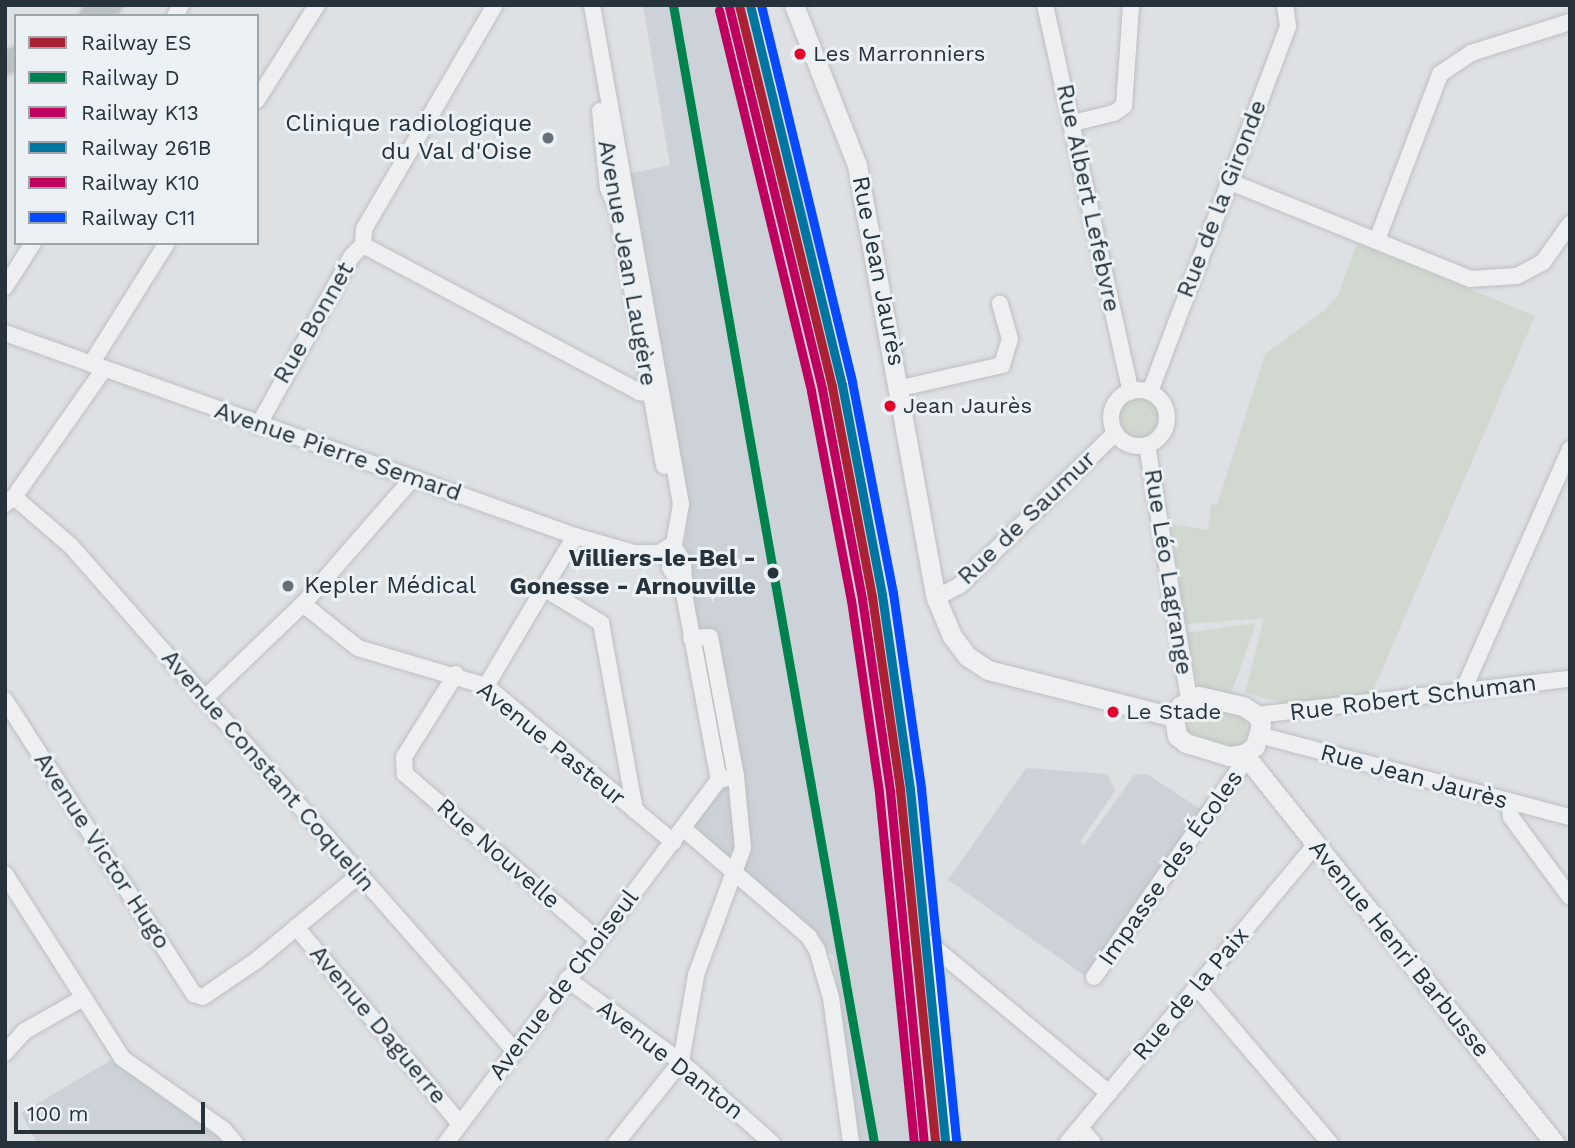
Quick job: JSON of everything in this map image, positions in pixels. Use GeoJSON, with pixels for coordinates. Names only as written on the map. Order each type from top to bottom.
{"type":"FeatureCollection","features":[{"type":"Feature","properties":{"kind":"main road"},"geometry":{"type":"LineString","coordinates":[[94,14],[110,5]]}},
{"type":"Feature","properties":{"kind":"street"},"geometry":{"type":"LineString","coordinates":[[259,97],[317,5]]}},
{"type":"Feature","properties":{"kind":"street","name":"Rue Bonnet"},"geometry":{"type":"LineString","coordinates":[[258,426],[352,256],[363,245],[364,229],[495,5]]}},
{"type":"Feature","properties":{"kind":"street","name":"Avenue Jean Laugère"},"geometry":{"type":"LineString","coordinates":[[580,5],[608,158],[608,188],[618,212],[657,395]]}},
{"type":"Feature","properties":{"kind":"street","name":"Avenue Jean Laugère"},"geometry":{"type":"LineString","coordinates":[[592,5],[657,395],[668,491],[678,519],[672,545]]}},
{"type":"Feature","properties":{"kind":"street","name":"Rue Jean Jaurès"},"geometry":{"type":"LineString","coordinates":[[794,5],[857,165],[909,386],[936,598],[958,646],[988,670],[1174,717]]}},
{"type":"Feature","properties":{"kind":"street","name":"Rue Albert Lefebvre"},"geometry":{"type":"LineString","coordinates":[[1045,5],[1131,391]]}},
{"type":"Feature","properties":{"kind":"street"},"geometry":{"type":"LineString","coordinates":[[1073,123],[1118,112],[1124,106],[1131,5]]}},
{"type":"Feature","properties":{"kind":"street","name":"Rue de la Gironde"},"geometry":{"type":"LineString","coordinates":[[1150,392],[1288,26],[1285,5]]}},
{"type":"Feature","properties":{"kind":"street"},"geometry":{"type":"LineString","coordinates":[[1377,240],[1440,74],[1471,53],[1570,22]]}},
{"type":"Feature","properties":{"kind":"street"},"geometry":{"type":"LineString","coordinates":[[1228,181],[1470,279],[1491,281],[1517,276],[1543,262],[1570,224]]}},
{"type":"Feature","properties":{"kind":"street"},"geometry":{"type":"LineString","coordinates":[[5,287],[32,245]]}},
{"type":"Feature","properties":{"kind":"street"},"geometry":{"type":"LineString","coordinates":[[10,500],[97,366],[166,245]]}},
{"type":"Feature","properties":{"kind":"street"},"geometry":{"type":"LineString","coordinates":[[363,245],[657,395]]}},
{"type":"Feature","properties":{"kind":"street","name":"Rue Jean Jaurès"},"geometry":{"type":"LineString","coordinates":[[909,386],[1002,365],[1010,340],[1000,303]]}},
{"type":"Feature","properties":{"kind":"street","name":"Avenue Pierre Semard"},"geometry":{"type":"LineString","coordinates":[[5,333],[258,426],[575,536],[634,553],[659,553],[672,545]]}},
{"type":"Feature","properties":{"kind":"street"},"geometry":{"type":"LineString","coordinates":[[1131,391],[1150,392],[1163,403],[1167,420],[1161,436],[1147,445],[1129,445],[1115,433],[1113,408],[1131,391]]}},
{"type":"Feature","properties":{"kind":"street","name":"Rue de Saumur"},"geometry":{"type":"LineString","coordinates":[[936,598],[959,586],[1115,433]]}},
{"type":"Feature","properties":{"kind":"street","name":"Rue Léo Lagrange"},"geometry":{"type":"LineString","coordinates":[[1147,445],[1189,699]]}},
{"type":"Feature","properties":{"kind":"street"},"geometry":{"type":"LineString","coordinates":[[1462,693],[1570,449]]}},
{"type":"Feature","properties":{"kind":"street"},"geometry":{"type":"LineString","coordinates":[[206,697],[303,604],[413,478]]}},
{"type":"Feature","properties":{"kind":"street","name":"Avenue Constant Coquelin"},"geometry":{"type":"LineString","coordinates":[[10,500],[71,546],[206,697],[358,876],[514,1050]]}},
{"type":"Feature","properties":{"kind":"street"},"geometry":{"type":"LineString","coordinates":[[486,686],[575,536]]}},
{"type":"Feature","properties":{"kind":"street"},"geometry":{"type":"LineString","coordinates":[[672,545],[683,561],[691,638],[719,780],[736,776]]}},
{"type":"Feature","properties":{"kind":"street"},"geometry":{"type":"LineString","coordinates":[[545,589],[601,623],[635,811]]}},
{"type":"Feature","properties":{"kind":"street","name":"Avenue Pasteur"},"geometry":{"type":"LineString","coordinates":[[303,604],[358,648],[456,674],[486,686],[673,842]]}},
{"type":"Feature","properties":{"kind":"street"},"geometry":{"type":"LineString","coordinates":[[616,1143],[681,1062],[696,975],[743,848],[736,776],[710,637],[691,638]]}},
{"type":"Feature","properties":{"kind":"street","name":"Rue Nouvelle"},"geometry":{"type":"LineString","coordinates":[[456,674],[402,766],[405,774],[597,939]]}},
{"type":"Feature","properties":{"kind":"street","name":"Rue Robert Schuman"},"geometry":{"type":"LineString","coordinates":[[1257,715],[1570,679]]}},
{"type":"Feature","properties":{"kind":"street"},"geometry":{"type":"LineString","coordinates":[[1199,696],[1243,706],[1257,715],[1259,735],[1246,756],[1229,756],[1186,743],[1177,736],[1174,717],[1189,699],[1199,696]]}},
{"type":"Feature","properties":{"kind":"street","name":"Avenue Victor Hugo"},"geometry":{"type":"LineString","coordinates":[[5,700],[194,995],[203,997],[296,927]]}},
{"type":"Feature","properties":{"kind":"street","name":"Rue Jean Jaurès"},"geometry":{"type":"LineString","coordinates":[[1259,735],[1570,817]]}},
{"type":"Feature","properties":{"kind":"street","name":"Avenue Henri Barbusse"},"geometry":{"type":"LineString","coordinates":[[1246,756],[1555,1143]]}},
{"type":"Feature","properties":{"kind":"street","name":"Impasse des Écoles"},"geometry":{"type":"LineString","coordinates":[[1094,977],[1246,756]]}},
{"type":"Feature","properties":{"kind":"street","name":"Avenue de Choiseul"},"geometry":{"type":"LineString","coordinates":[[446,1143],[719,780]]}},
{"type":"Feature","properties":{"kind":"street"},"geometry":{"type":"LineString","coordinates":[[1508,802],[1511,817],[1570,897]]}},
{"type":"Feature","properties":{"kind":"street"},"geometry":{"type":"LineString","coordinates":[[684,829],[809,937],[817,950],[829,985],[851,1143]]}},
{"type":"Feature","properties":{"kind":"street","name":"Rue de la Paix"},"geometry":{"type":"LineString","coordinates":[[1067,1143],[1315,845]]}},
{"type":"Feature","properties":{"kind":"street"},"geometry":{"type":"LineString","coordinates":[[5,874],[122,1058],[224,1130],[235,1143]]}},
{"type":"Feature","properties":{"kind":"street"},"geometry":{"type":"LineString","coordinates":[[296,927],[358,876]]}},
{"type":"Feature","properties":{"kind":"street","name":"Avenue Daguerre"},"geometry":{"type":"LineString","coordinates":[[296,927],[460,1124]]}},
{"type":"Feature","properties":{"kind":"street"},"geometry":{"type":"LineString","coordinates":[[948,1143],[930,944],[1109,1093]]}},
{"type":"Feature","properties":{"kind":"street","name":"Avenue Danton"},"geometry":{"type":"LineString","coordinates":[[567,979],[681,1062],[772,1143]]}},
{"type":"Feature","properties":{"kind":"street"},"geometry":{"type":"LineString","coordinates":[[1197,987],[1330,1143]]}},
{"type":"Feature","properties":{"kind":"street"},"geometry":{"type":"LineString","coordinates":[[5,1053],[26,1031],[83,998]]}},
{"type":"Feature","properties":{"kind":"street"},"geometry":{"type":"LineString","coordinates":[[1080,1128],[1093,1143]]}},
{"type":"Feature","properties":{"kind":"shaded area"},"geometry":{"type":"Polygon","coordinates":[[[643,5],[753,5],[762,37],[820,259],[814,260],[870,524],[892,654],[925,934],[943,1143],[860,1143],[833,956],[688,829],[722,783],[685,554],[687,505],[620,176],[670,165],[643,5]]]}},
{"type":"Feature","properties":{"kind":"shaded area"},"geometry":{"type":"Polygon","coordinates":[[[1357,243],[1535,316],[1372,693],[1284,703],[1245,693],[1264,618],[1185,624],[1171,524],[1208,530],[1211,504],[1217,505],[1265,354],[1325,310],[1338,295],[1357,243]]]}},
{"type":"Feature","properties":{"kind":"shaded area"},"geometry":{"type":"Polygon","coordinates":[[[1139,399],[1154,406],[1161,421],[1154,436],[1139,443],[1124,436],[1117,421],[1124,406],[1139,399]]]}},
{"type":"Feature","properties":{"kind":"shaded area"},"geometry":{"type":"Polygon","coordinates":[[[1256,623],[1230,697],[1200,691],[1185,633],[1256,623]]]}},
{"type":"Feature","properties":{"kind":"shaded area"},"geometry":{"type":"Polygon","coordinates":[[[1200,702],[1245,715],[1249,734],[1238,749],[1190,739],[1182,724],[1185,712],[1200,702]]]}},
{"type":"Feature","properties":{"kind":"shaded area"},"geometry":{"type":"Polygon","coordinates":[[[1026,768],[1107,774],[1115,791],[1080,842],[1084,845],[1134,775],[1147,774],[1202,810],[1085,976],[948,880],[1026,768]]]}},
{"type":"Feature","properties":{"kind":"shaded area"},"geometry":{"type":"Polygon","coordinates":[[[111,1060],[217,1136],[222,1143],[37,1143],[21,1113],[111,1060]]]}},
{"type":"Feature","properties":{"kind":"rail line","name":"D"},"geometry":{"type":"LineString","coordinates":[[673,5],[874,1143]]}},
{"type":"Feature","properties":{"kind":"rail line","name":"ES"},"geometry":{"type":"LineString","coordinates":[[739,5],[832,387],[872,597],[900,790],[935,1143]]}},
{"type":"Feature","properties":{"kind":"rail line","name":"261B"},"geometry":{"type":"LineString","coordinates":[[750,5],[842,385],[882,595],[910,789],[945,1142]]}},
{"type":"Feature","properties":{"kind":"rail line","name":"C11"},"geometry":{"type":"LineString","coordinates":[[761,5],[852,382],[893,593],[921,788],[956,1141]]}},
{"type":"Feature","properties":{"kind":"rail line","name":"K13"},"geometry":{"type":"LineString","coordinates":[[729,7],[822,389],[862,599],[890,791],[924,1143]]}},
{"type":"Feature","properties":{"kind":"rail line","name":"K10"},"geometry":{"type":"LineString","coordinates":[[719,10],[811,391],[851,600],[879,793],[914,1143]]}},
{"type":"Feature","properties":{"kind":"place","name":"Les Marronniers"},"geometry":{"type":"Point","coordinates":[800,54]}},
{"type":"Feature","properties":{"kind":"place","name":"Clinique radiologique du Val d'Oise"},"geometry":{"type":"Point","coordinates":[548,138]}},
{"type":"Feature","properties":{"kind":"place","name":"Jean Jaurès"},"geometry":{"type":"Point","coordinates":[890,406]}},
{"type":"Feature","properties":{"kind":"place","name":"Villiers-le-Bel - Gonesse - Arnouville"},"geometry":{"type":"Point","coordinates":[773,573]}},
{"type":"Feature","properties":{"kind":"place","name":"Kepler Médical"},"geometry":{"type":"Point","coordinates":[288,586]}},
{"type":"Feature","properties":{"kind":"place","name":"Le Stade"},"geometry":{"type":"Point","coordinates":[1113,712]}}]}
